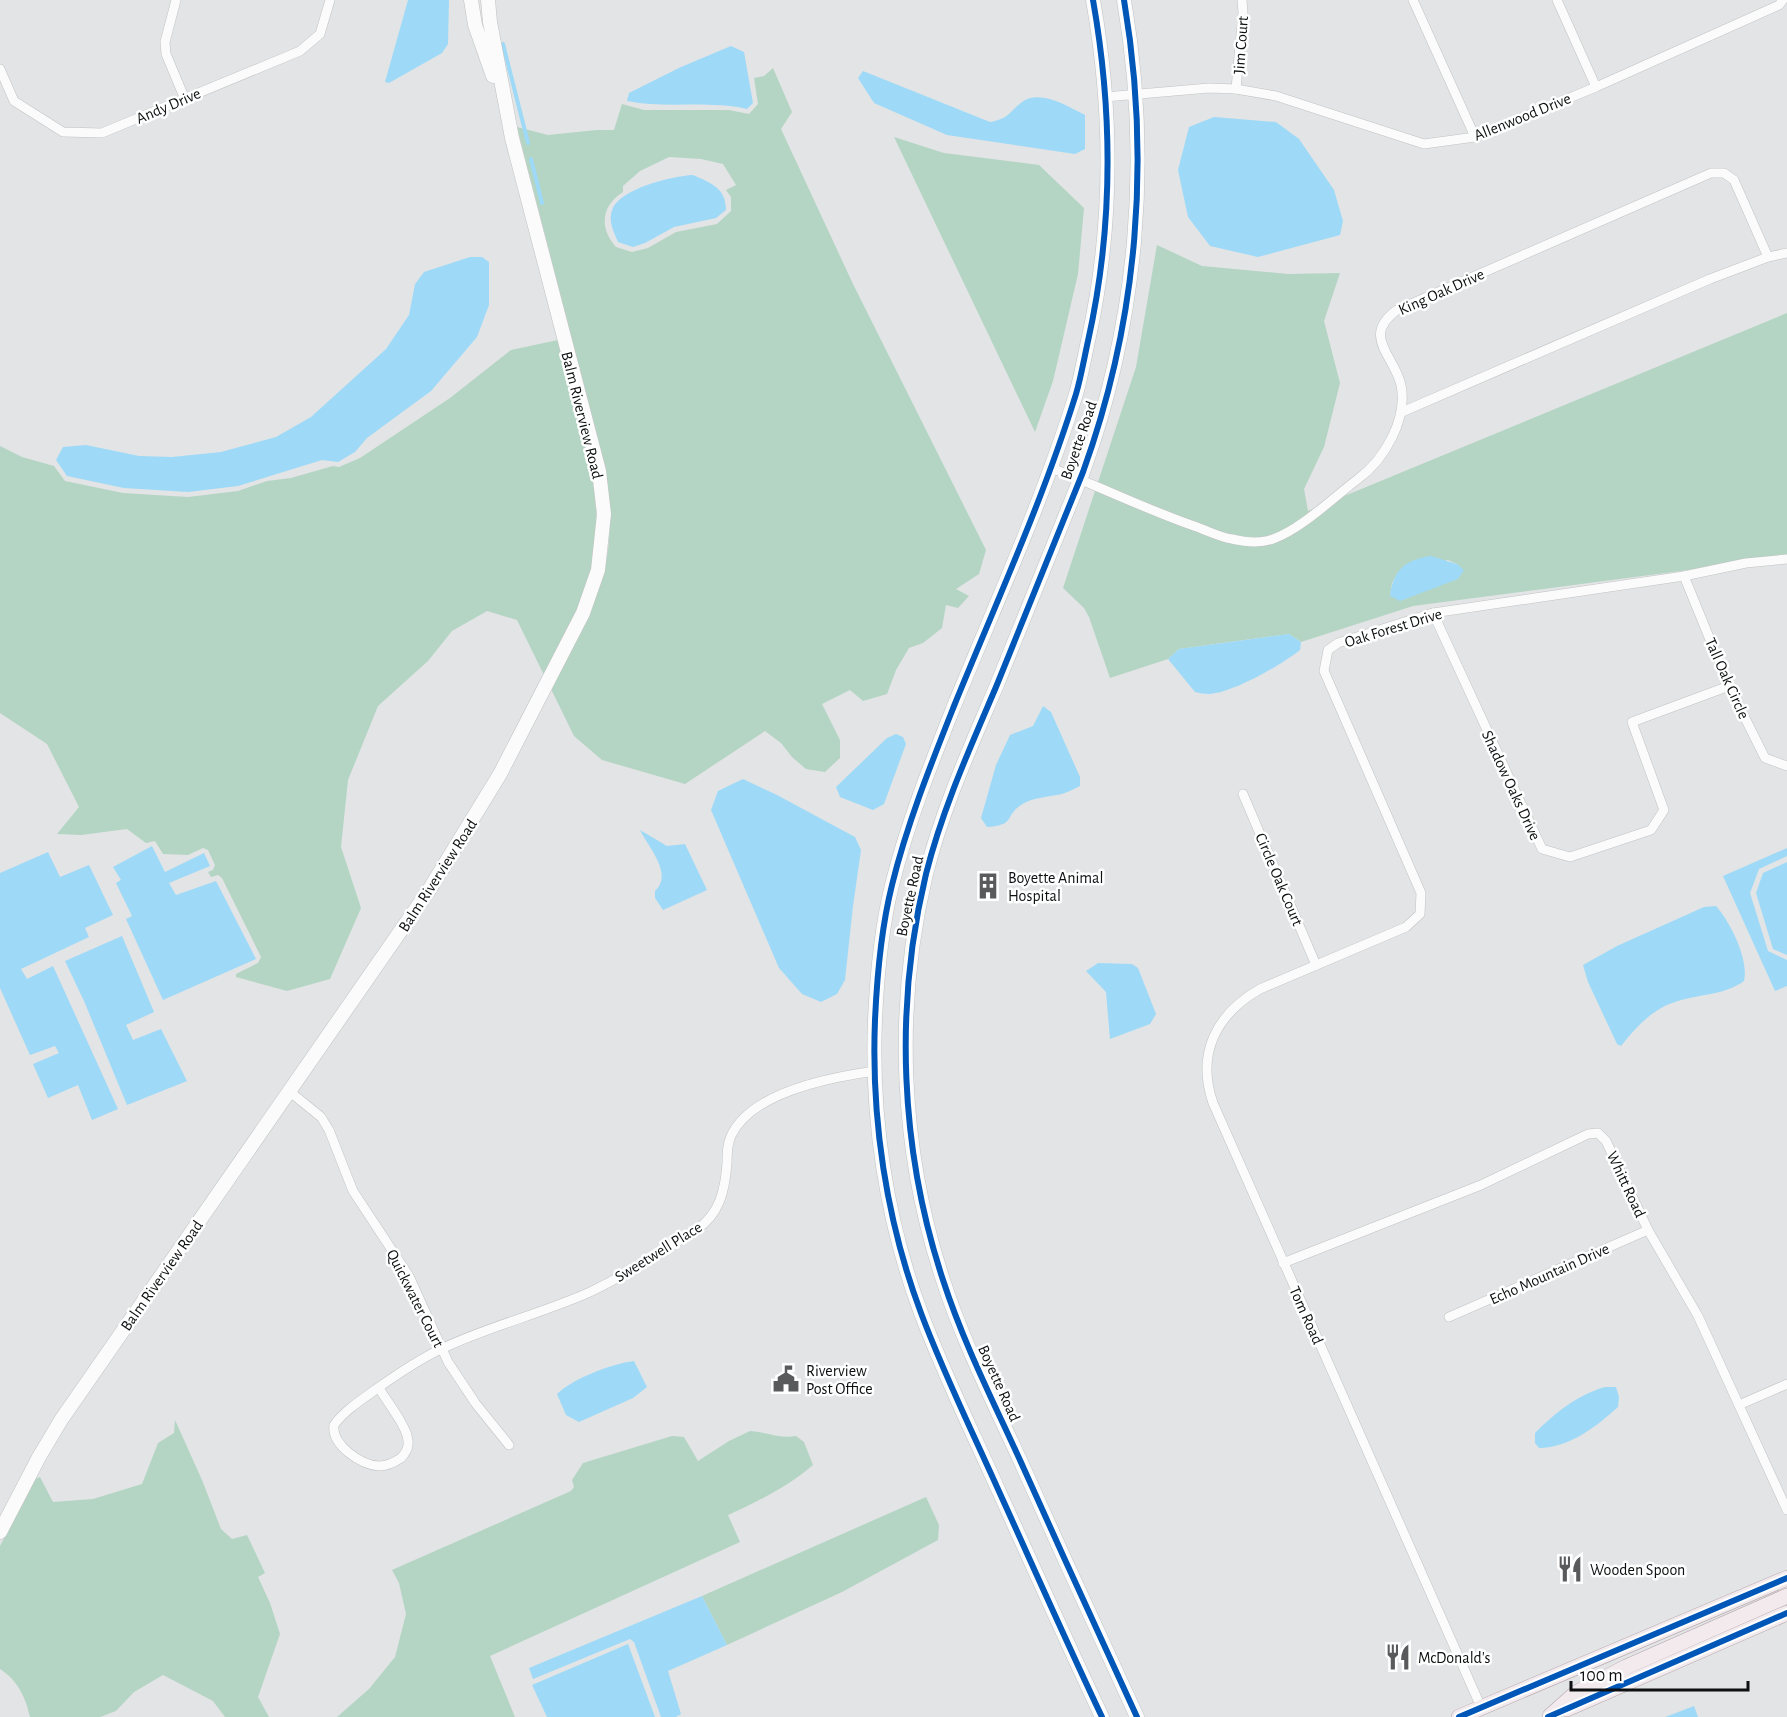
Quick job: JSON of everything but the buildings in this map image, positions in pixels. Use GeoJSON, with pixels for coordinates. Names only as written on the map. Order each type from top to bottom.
{"type":"FeatureCollection","features":[{"type":"Feature","properties":{"kind":"main road","name":"Balm Riverview Road"},"geometry":{"type":"LineString","coordinates":[[471,0],[475,26],[512,138]]}},
{"type":"Feature","properties":{"kind":"main road","name":"Balm Riverview Road"},"geometry":{"type":"LineString","coordinates":[[0,1532],[39,1457],[62,1420],[429,890],[500,774],[583,613],[598,570],[604,514],[600,479],[512,138],[488,0]]}},
{"type":"Feature","properties":{"kind":"main road","name":"Boyette Road"},"geometry":{"type":"LineString","coordinates":[[1093,0],[1105,97],[1108,155],[1106,221],[1093,320],[1077,390],[1051,468],[941,740],[909,826],[887,908],[879,958],[875,1071],[879,1136],[892,1214],[899,1245],[921,1314],[970,1428],[1102,1717]]}},
{"type":"Feature","properties":{"kind":"main road","name":"Boyette Road"},"geometry":{"type":"LineString","coordinates":[[1124,0],[1137,94],[1137,208],[1128,296],[1113,372],[1100,424],[1080,479],[935,840],[920,905],[909,975],[905,1042],[906,1081],[921,1199],[946,1289],[999,1415],[1137,1717]]}},
{"type":"Feature","properties":{"kind":"main road"},"geometry":{"type":"LineString","coordinates":[[1459,1717],[1787,1578]]}},
{"type":"Feature","properties":{"kind":"main road"},"geometry":{"type":"LineString","coordinates":[[1549,1716],[1576,1694],[1626,1666],[1787,1596]]}},
{"type":"Feature","properties":{"kind":"main road"},"geometry":{"type":"LineString","coordinates":[[1549,1716],[1787,1613]]}},
{"type":"Feature","properties":{"kind":"street"},"geometry":{"type":"LineString","coordinates":[[176,0],[165,42],[166,54],[184,97]]}},
{"type":"Feature","properties":{"kind":"street","name":"Andy Drive"},"geometry":{"type":"LineString","coordinates":[[0,69],[14,101],[63,132],[102,133],[184,97],[300,51],[320,34],[330,0]]}},
{"type":"Feature","properties":{"kind":"street","name":"Jim Court"},"geometry":{"type":"LineString","coordinates":[[1236,89],[1243,13],[1242,0]]}},
{"type":"Feature","properties":{"kind":"street"},"geometry":{"type":"LineString","coordinates":[[1413,0],[1475,137]]}},
{"type":"Feature","properties":{"kind":"street"},"geometry":{"type":"LineString","coordinates":[[1557,0],[1596,87]]}},
{"type":"Feature","properties":{"kind":"street","name":"Allenwood Drive"},"geometry":{"type":"LineString","coordinates":[[1105,97],[1209,88],[1236,89],[1276,96],[1424,144],[1475,137],[1596,87],[1779,5],[1783,0]]}},
{"type":"Feature","properties":{"kind":"street","name":"King Oak Drive"},"geometry":{"type":"LineString","coordinates":[[1051,468],[1177,520],[1230,539],[1253,542],[1272,540],[1294,529],[1368,472],[1389,443],[1401,412],[1401,384],[1382,346],[1379,334],[1387,317],[1397,310],[1712,173],[1724,173],[1734,180],[1768,257]]}},
{"type":"Feature","properties":{"kind":"street"},"geometry":{"type":"LineString","coordinates":[[1401,412],[1710,279],[1768,257],[1787,253]]}},
{"type":"Feature","properties":{"kind":"street","name":"Oak Forest Drive"},"geometry":{"type":"LineString","coordinates":[[1316,965],[1406,927],[1420,914],[1421,893],[1323,671],[1328,650],[1338,643],[1433,613],[1684,576],[1746,563],[1787,559]]}},
{"type":"Feature","properties":{"kind":"street","name":"Tall Oak Circle"},"geometry":{"type":"LineString","coordinates":[[1684,576],[1729,686],[1765,758],[1787,766]]}},
{"type":"Feature","properties":{"kind":"street","name":"Shadow Oaks Drive"},"geometry":{"type":"LineString","coordinates":[[1433,613],[1542,849],[1570,857],[1652,830],[1664,810],[1632,722],[1729,686]]}},
{"type":"Feature","properties":{"kind":"street","name":"Circle Oak Court"},"geometry":{"type":"LineString","coordinates":[[1244,794],[1316,965]]}},
{"type":"Feature","properties":{"kind":"street","name":"Tom Road"},"geometry":{"type":"LineString","coordinates":[[1316,965],[1260,989],[1235,1005],[1220,1024],[1213,1038],[1208,1058],[1208,1082],[1213,1103],[1481,1707]]}},
{"type":"Feature","properties":{"kind":"street","name":"Sweetwell Place"},"geometry":{"type":"LineString","coordinates":[[379,1388],[406,1432],[409,1444],[399,1459],[377,1466],[363,1461],[340,1446],[333,1431],[334,1425],[341,1417],[379,1388],[442,1349],[590,1292],[698,1229],[711,1217],[720,1203],[725,1187],[731,1136],[751,1111],[777,1097],[819,1082],[875,1071]]}},
{"type":"Feature","properties":{"kind":"street","name":"Quickwater Court"},"geometry":{"type":"LineString","coordinates":[[289,1091],[321,1117],[329,1130],[353,1191],[409,1276],[442,1349],[465,1389],[509,1445]]}},
{"type":"Feature","properties":{"kind":"street","name":"Whitt Road"},"geometry":{"type":"LineString","coordinates":[[1283,1263],[1481,1185],[1592,1133],[1598,1133],[1606,1141],[1648,1230],[1675,1273],[1698,1317],[1787,1510]]}},
{"type":"Feature","properties":{"kind":"street","name":"Echo Mountain Drive"},"geometry":{"type":"LineString","coordinates":[[1449,1317],[1648,1230]]}},
{"type":"Feature","properties":{"kind":"street"},"geometry":{"type":"LineString","coordinates":[[1739,1405],[1787,1384]]}},
{"type":"Feature","properties":{"kind":"green space"},"geometry":{"type":"Polygon","coordinates":[[[773,68],[792,112],[781,129],[853,284],[986,550],[979,574],[956,589],[969,596],[958,608],[946,605],[942,628],[923,643],[909,648],[896,670],[887,694],[863,701],[850,690],[822,704],[840,740],[840,758],[825,772],[806,769],[781,743],[765,731],[685,784],[602,760],[574,736],[551,689],[581,631],[599,587],[609,546],[609,508],[606,470],[517,127],[548,135],[614,130],[622,104],[644,110],[729,110],[749,114],[758,104],[754,78],[764,76],[773,68]],[[669,157],[640,171],[623,186],[623,192],[610,204],[605,218],[607,232],[616,247],[632,252],[648,248],[676,232],[717,224],[731,211],[731,197],[726,190],[736,185],[723,164],[701,159],[669,157]]]}},
{"type":"Feature","properties":{"kind":"green space"},"geometry":{"type":"Polygon","coordinates":[[[894,137],[944,153],[1039,165],[1084,208],[1078,274],[1053,381],[1035,432],[894,137]]]}},
{"type":"Feature","properties":{"kind":"green space"},"geometry":{"type":"Polygon","coordinates":[[[1157,245],[1202,266],[1288,274],[1340,273],[1324,321],[1340,383],[1324,447],[1304,489],[1308,511],[1787,313],[1787,557],[1413,606],[1301,642],[1289,634],[1179,649],[1168,659],[1110,678],[1089,617],[1084,608],[1063,588],[1136,367],[1157,245]],[[1448,560],[1398,572],[1392,583],[1390,596],[1463,570],[1448,560]]]}},
{"type":"Feature","properties":{"kind":"green space"},"geometry":{"type":"Polygon","coordinates":[[[558,340],[588,455],[596,515],[596,543],[591,570],[582,598],[564,637],[544,675],[517,620],[487,611],[452,631],[428,661],[378,706],[348,780],[341,847],[361,908],[330,979],[287,991],[236,977],[236,974],[258,963],[261,957],[222,878],[218,875],[211,877],[208,872],[213,870],[215,865],[208,850],[203,848],[188,855],[163,854],[155,841],[146,843],[127,829],[81,835],[57,834],[79,807],[47,744],[0,713],[0,446],[22,457],[54,466],[65,481],[123,493],[188,497],[238,491],[267,481],[291,478],[333,466],[339,467],[360,458],[450,398],[511,350],[558,340]]]}},
{"type":"Feature","properties":{"kind":"green space"},"geometry":{"type":"Polygon","coordinates":[[[175,1420],[221,1529],[232,1539],[247,1535],[265,1573],[258,1577],[270,1603],[280,1634],[258,1697],[269,1717],[225,1717],[213,1701],[163,1675],[134,1692],[116,1711],[100,1717],[30,1717],[20,1690],[0,1669],[0,1546],[35,1479],[40,1477],[53,1502],[93,1499],[142,1484],[158,1443],[174,1433],[175,1420]]]}},
{"type":"Feature","properties":{"kind":"green space"},"geometry":{"type":"Polygon","coordinates":[[[750,1431],[785,1437],[796,1436],[804,1442],[813,1465],[772,1493],[728,1515],[740,1542],[490,1656],[515,1717],[337,1717],[369,1689],[395,1657],[406,1614],[399,1583],[392,1570],[571,1491],[574,1487],[572,1480],[583,1463],[672,1436],[684,1437],[698,1461],[729,1441],[750,1431]]]}},
{"type":"Feature","properties":{"kind":"green space"},"geometry":{"type":"Polygon","coordinates":[[[926,1497],[939,1525],[938,1540],[842,1592],[727,1645],[702,1596],[926,1497]]]}},
{"type":"Feature","properties":{"kind":"water"},"geometry":{"type":"Polygon","coordinates":[[[408,0],[449,0],[448,44],[442,53],[389,83],[385,82],[408,0]]]}},
{"type":"Feature","properties":{"kind":"water"},"geometry":{"type":"Polygon","coordinates":[[[731,46],[744,52],[753,103],[747,109],[717,105],[627,101],[629,93],[681,67],[731,46]]]}},
{"type":"Feature","properties":{"kind":"water"},"geometry":{"type":"Polygon","coordinates":[[[863,71],[990,122],[1005,117],[1029,98],[1054,100],[1085,115],[1085,149],[1075,154],[947,135],[874,103],[858,78],[863,71]]]}},
{"type":"Feature","properties":{"kind":"water"},"geometry":{"type":"Polygon","coordinates":[[[1214,117],[1276,122],[1299,139],[1334,190],[1343,221],[1340,235],[1258,257],[1210,246],[1188,217],[1178,170],[1189,127],[1214,117]]]}},
{"type":"Feature","properties":{"kind":"water"},"geometry":{"type":"Polygon","coordinates":[[[693,175],[720,191],[726,210],[716,218],[674,227],[633,247],[618,242],[611,219],[612,210],[617,203],[635,190],[647,185],[693,175]]]}},
{"type":"Feature","properties":{"kind":"water"},"geometry":{"type":"Polygon","coordinates":[[[470,257],[482,257],[489,262],[489,305],[477,337],[431,391],[367,438],[355,452],[338,462],[322,460],[238,486],[188,492],[124,488],[67,476],[56,460],[63,447],[86,445],[139,456],[172,457],[221,452],[276,437],[311,417],[386,349],[409,315],[415,284],[424,272],[470,257]]]}},
{"type":"Feature","properties":{"kind":"water"},"geometry":{"type":"Polygon","coordinates":[[[1431,556],[1457,564],[1464,570],[1458,579],[1400,601],[1390,596],[1394,579],[1402,568],[1414,560],[1431,556]]]}},
{"type":"Feature","properties":{"kind":"water"},"geometry":{"type":"Polygon","coordinates":[[[1289,634],[1301,642],[1300,650],[1256,677],[1219,692],[1209,694],[1195,692],[1168,659],[1179,649],[1289,634]]]}},
{"type":"Feature","properties":{"kind":"water"},"geometry":{"type":"Polygon","coordinates":[[[1043,706],[1051,712],[1080,777],[1080,786],[1062,794],[1026,802],[1016,809],[1006,822],[987,827],[981,818],[996,765],[1010,735],[1033,726],[1043,706]]]}},
{"type":"Feature","properties":{"kind":"water"},"geometry":{"type":"Polygon","coordinates":[[[896,734],[903,737],[906,744],[884,804],[873,810],[840,797],[836,787],[887,738],[896,734]]]}},
{"type":"Feature","properties":{"kind":"water"},"geometry":{"type":"Polygon","coordinates":[[[743,779],[855,837],[861,850],[845,980],[837,994],[821,1002],[802,994],[779,968],[711,810],[718,791],[743,779]]]}},
{"type":"Feature","properties":{"kind":"water"},"geometry":{"type":"Polygon","coordinates":[[[640,830],[667,846],[685,844],[707,890],[663,910],[655,898],[655,891],[662,877],[661,869],[640,830]]]}},
{"type":"Feature","properties":{"kind":"water"},"geometry":{"type":"Polygon","coordinates":[[[152,846],[165,872],[204,853],[210,866],[169,883],[176,895],[216,881],[256,959],[163,1000],[126,919],[132,916],[116,883],[121,880],[113,867],[152,846]]]}},
{"type":"Feature","properties":{"kind":"water"},"geometry":{"type":"Polygon","coordinates":[[[1787,848],[1787,856],[1759,869],[1750,893],[1768,951],[1787,960],[1787,986],[1775,991],[1723,876],[1787,848]]]}},
{"type":"Feature","properties":{"kind":"water"},"geometry":{"type":"Polygon","coordinates":[[[48,852],[60,877],[89,865],[113,915],[85,928],[89,937],[21,969],[27,979],[53,966],[118,1109],[92,1120],[78,1085],[48,1098],[33,1064],[59,1053],[55,1046],[30,1055],[0,988],[0,873],[48,852]]]}},
{"type":"Feature","properties":{"kind":"water"},"geometry":{"type":"Polygon","coordinates":[[[1787,862],[1787,955],[1773,949],[1756,893],[1763,873],[1787,862]]]}},
{"type":"Feature","properties":{"kind":"water"},"geometry":{"type":"Polygon","coordinates":[[[1716,906],[1738,942],[1744,963],[1744,981],[1721,992],[1669,1004],[1646,1019],[1621,1046],[1617,1044],[1588,982],[1583,965],[1617,946],[1704,907],[1716,906]]]}},
{"type":"Feature","properties":{"kind":"water"},"geometry":{"type":"Polygon","coordinates":[[[122,936],[154,1012],[126,1025],[133,1040],[161,1029],[187,1081],[127,1105],[65,961],[122,936]]]}},
{"type":"Feature","properties":{"kind":"water"},"geometry":{"type":"Polygon","coordinates":[[[1098,963],[1132,964],[1138,968],[1156,1014],[1150,1024],[1110,1039],[1106,992],[1086,971],[1098,963]]]}},
{"type":"Feature","properties":{"kind":"water"},"geometry":{"type":"Polygon","coordinates":[[[634,1361],[647,1387],[633,1398],[579,1422],[566,1415],[557,1394],[564,1388],[593,1373],[634,1361]]]}},
{"type":"Feature","properties":{"kind":"water"},"geometry":{"type":"Polygon","coordinates":[[[1605,1387],[1616,1387],[1619,1397],[1618,1407],[1582,1435],[1561,1444],[1539,1448],[1535,1443],[1535,1433],[1576,1400],[1605,1387]]]}},
{"type":"Feature","properties":{"kind":"water"},"geometry":{"type":"Polygon","coordinates":[[[702,1596],[727,1645],[668,1671],[681,1714],[676,1717],[661,1717],[634,1642],[630,1639],[533,1679],[529,1668],[702,1596]]]}},
{"type":"Feature","properties":{"kind":"water"},"geometry":{"type":"Polygon","coordinates":[[[628,1644],[655,1717],[547,1717],[532,1685],[628,1644]]]}},
{"type":"Feature","properties":{"kind":"water"},"geometry":{"type":"Polygon","coordinates":[[[1694,1706],[1698,1717],[1665,1717],[1668,1716],[1694,1706]]]}},
{"type":"Feature","properties":{"kind":"waterway"},"geometry":{"type":"LineString","coordinates":[[503,44],[528,143]]}},
{"type":"Feature","properties":{"kind":"waterway"},"geometry":{"type":"LineString","coordinates":[[531,159],[542,203]]}},
{"type":"Feature","properties":{"kind":"cycle path"},"geometry":{"type":"LineString","coordinates":[[1093,0],[1100,43],[1107,128],[1106,214],[1096,299],[1081,375],[1049,473],[945,728],[905,839],[892,885],[882,935],[874,1057],[883,1168],[898,1242],[921,1313],[948,1379],[1102,1717]]}},
{"type":"Feature","properties":{"kind":"cycle path"},"geometry":{"type":"LineString","coordinates":[[1124,0],[1137,119],[1137,179],[1134,239],[1127,298],[1116,356],[1102,415],[1083,472],[957,779],[926,874],[909,975],[906,1078],[910,1129],[918,1180],[943,1280],[981,1376],[1137,1717]]}},
{"type":"Feature","properties":{"kind":"cycle path"},"geometry":{"type":"LineString","coordinates":[[1459,1717],[1787,1578]]}},
{"type":"Feature","properties":{"kind":"cycle path"},"geometry":{"type":"LineString","coordinates":[[1548,1717],[1787,1613]]}},
{"type":"Feature","properties":{"kind":"place","name":"Boyette Animal Hospital"},"geometry":{"type":"Point","coordinates":[988,886]}},
{"type":"Feature","properties":{"kind":"place","name":"Riverview Post Office"},"geometry":{"type":"Point","coordinates":[786,1379]}},
{"type":"Feature","properties":{"kind":"place","name":"Wooden Spoon"},"geometry":{"type":"Point","coordinates":[1570,1569]}},
{"type":"Feature","properties":{"kind":"place","name":"McDonald's"},"geometry":{"type":"Point","coordinates":[1398,1657]}}]}
